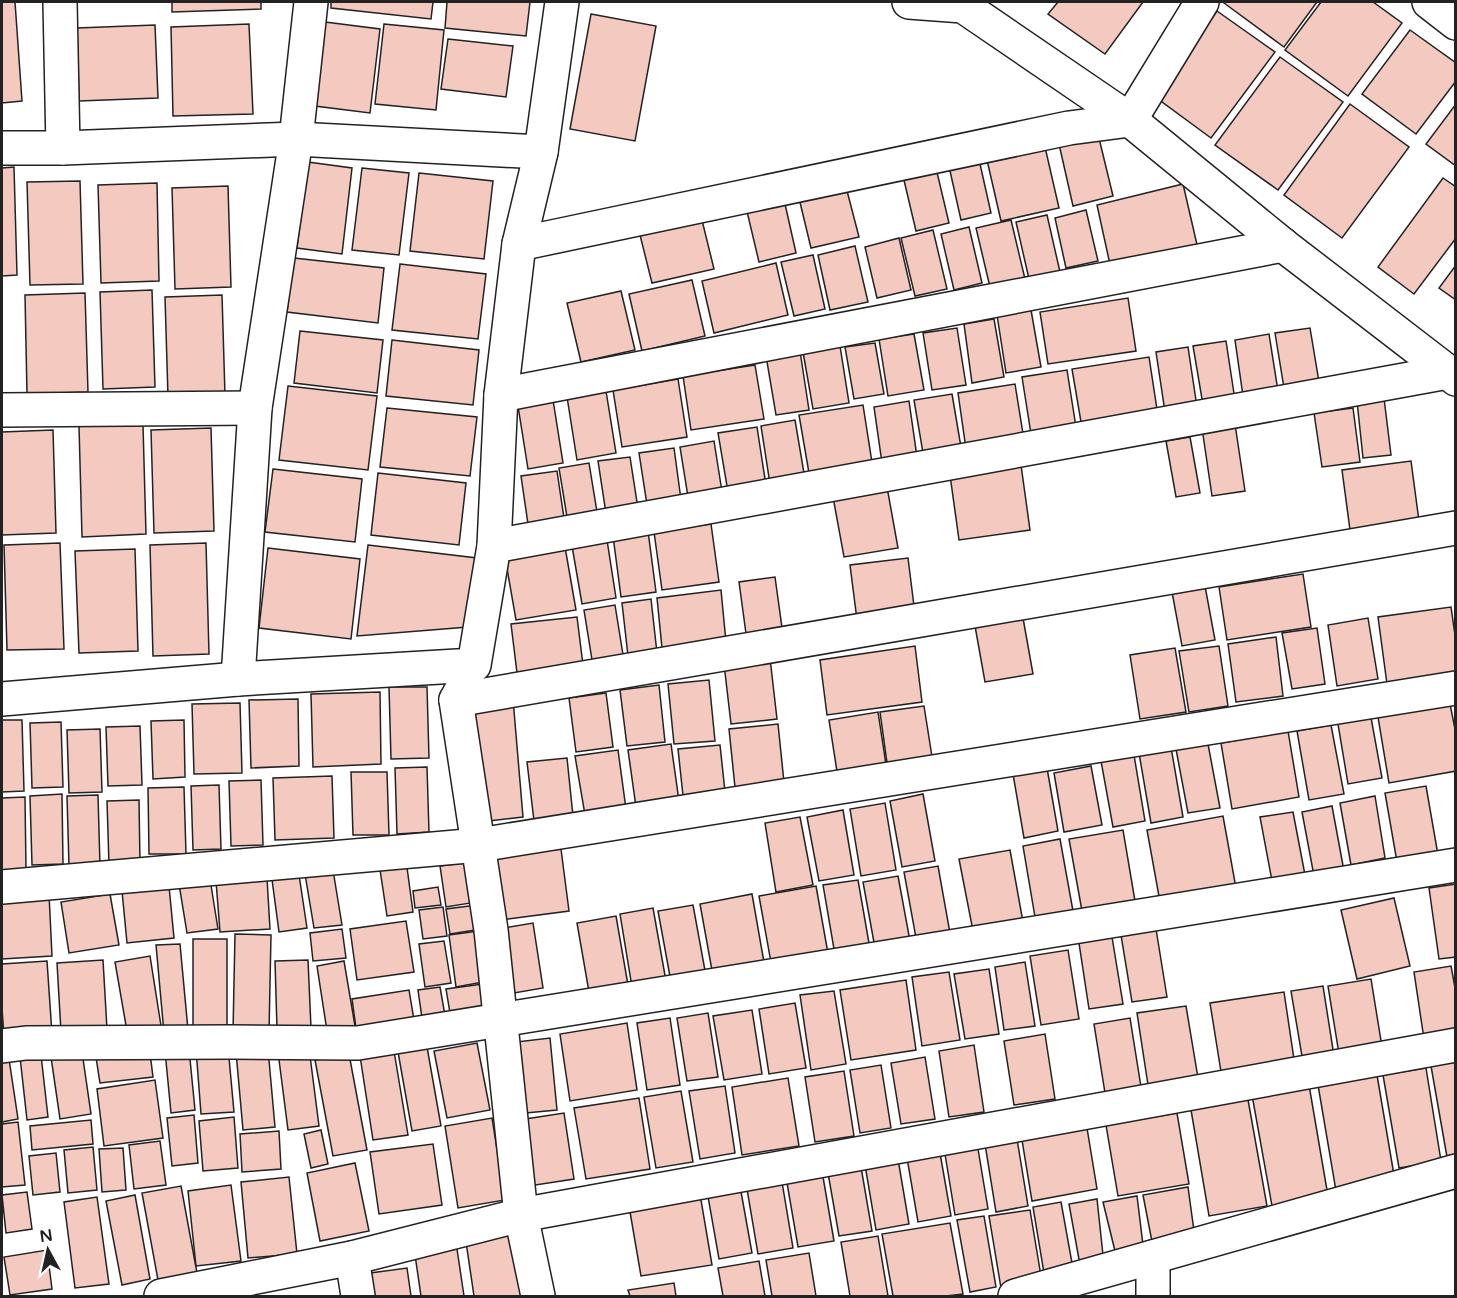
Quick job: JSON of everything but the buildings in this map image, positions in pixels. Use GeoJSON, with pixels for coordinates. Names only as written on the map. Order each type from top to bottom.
{"type":"FeatureCollection","features":[{"type":"Feature","properties":{"kind":"street"},"geometry":{"type":"LineString","coordinates":[[60,2],[63,148]]}},
{"type":"Feature","properties":{"kind":"street"},"geometry":{"type":"LineString","coordinates":[[238,679],[255,408],[296,139],[311,2]]}},
{"type":"Feature","properties":{"kind":"street"},"geometry":{"type":"LineString","coordinates":[[538,1296],[521,1215],[491,930],[456,700],[474,665],[494,546],[501,395],[519,244],[541,152],[562,2]]}},
{"type":"Feature","properties":{"kind":"street"},"geometry":{"type":"LineString","coordinates":[[909,2],[963,6],[1130,120],[1283,245],[1452,376]]}},
{"type":"Feature","properties":{"kind":"street"},"geometry":{"type":"LineString","coordinates":[[1130,120],[1202,2]]}},
{"type":"Feature","properties":{"kind":"street"},"geometry":{"type":"LineString","coordinates":[[1429,2],[1455,23]]}},
{"type":"Feature","properties":{"kind":"street"},"geometry":{"type":"LineString","coordinates":[[519,244],[1069,128],[1130,120]]}},
{"type":"Feature","properties":{"kind":"street"},"geometry":{"type":"LineString","coordinates":[[2,148],[63,148],[296,139],[541,152]]}},
{"type":"Feature","properties":{"kind":"street"},"geometry":{"type":"LineString","coordinates":[[501,395],[1283,245]]}},
{"type":"Feature","properties":{"kind":"street"},"geometry":{"type":"LineString","coordinates":[[494,546],[1452,376]]}},
{"type":"Feature","properties":{"kind":"street"},"geometry":{"type":"LineString","coordinates":[[2,410],[255,408]]}},
{"type":"Feature","properties":{"kind":"street"},"geometry":{"type":"LineString","coordinates":[[456,700],[1455,528]]}},
{"type":"Feature","properties":{"kind":"street"},"geometry":{"type":"LineString","coordinates":[[2,699],[238,679],[474,665]]}},
{"type":"Feature","properties":{"kind":"street"},"geometry":{"type":"LineString","coordinates":[[2,887],[479,845],[1455,688]]}},
{"type":"Feature","properties":{"kind":"street"},"geometry":{"type":"LineString","coordinates":[[2,1046],[26,1042],[358,1043],[1455,865]]}},
{"type":"Feature","properties":{"kind":"street"},"geometry":{"type":"LineString","coordinates":[[161,1296],[352,1258],[521,1215],[1455,1045]]}},
{"type":"Feature","properties":{"kind":"street"},"geometry":{"type":"LineString","coordinates":[[1015,1296],[1455,1171]]}},
{"type":"Feature","properties":{"kind":"street"},"geometry":{"type":"LineString","coordinates":[[1153,1257],[1154,1296]]}},
{"type":"Feature","properties":{"kind":"street"},"geometry":{"type":"LineString","coordinates":[[352,1258],[358,1296]]}}]}
